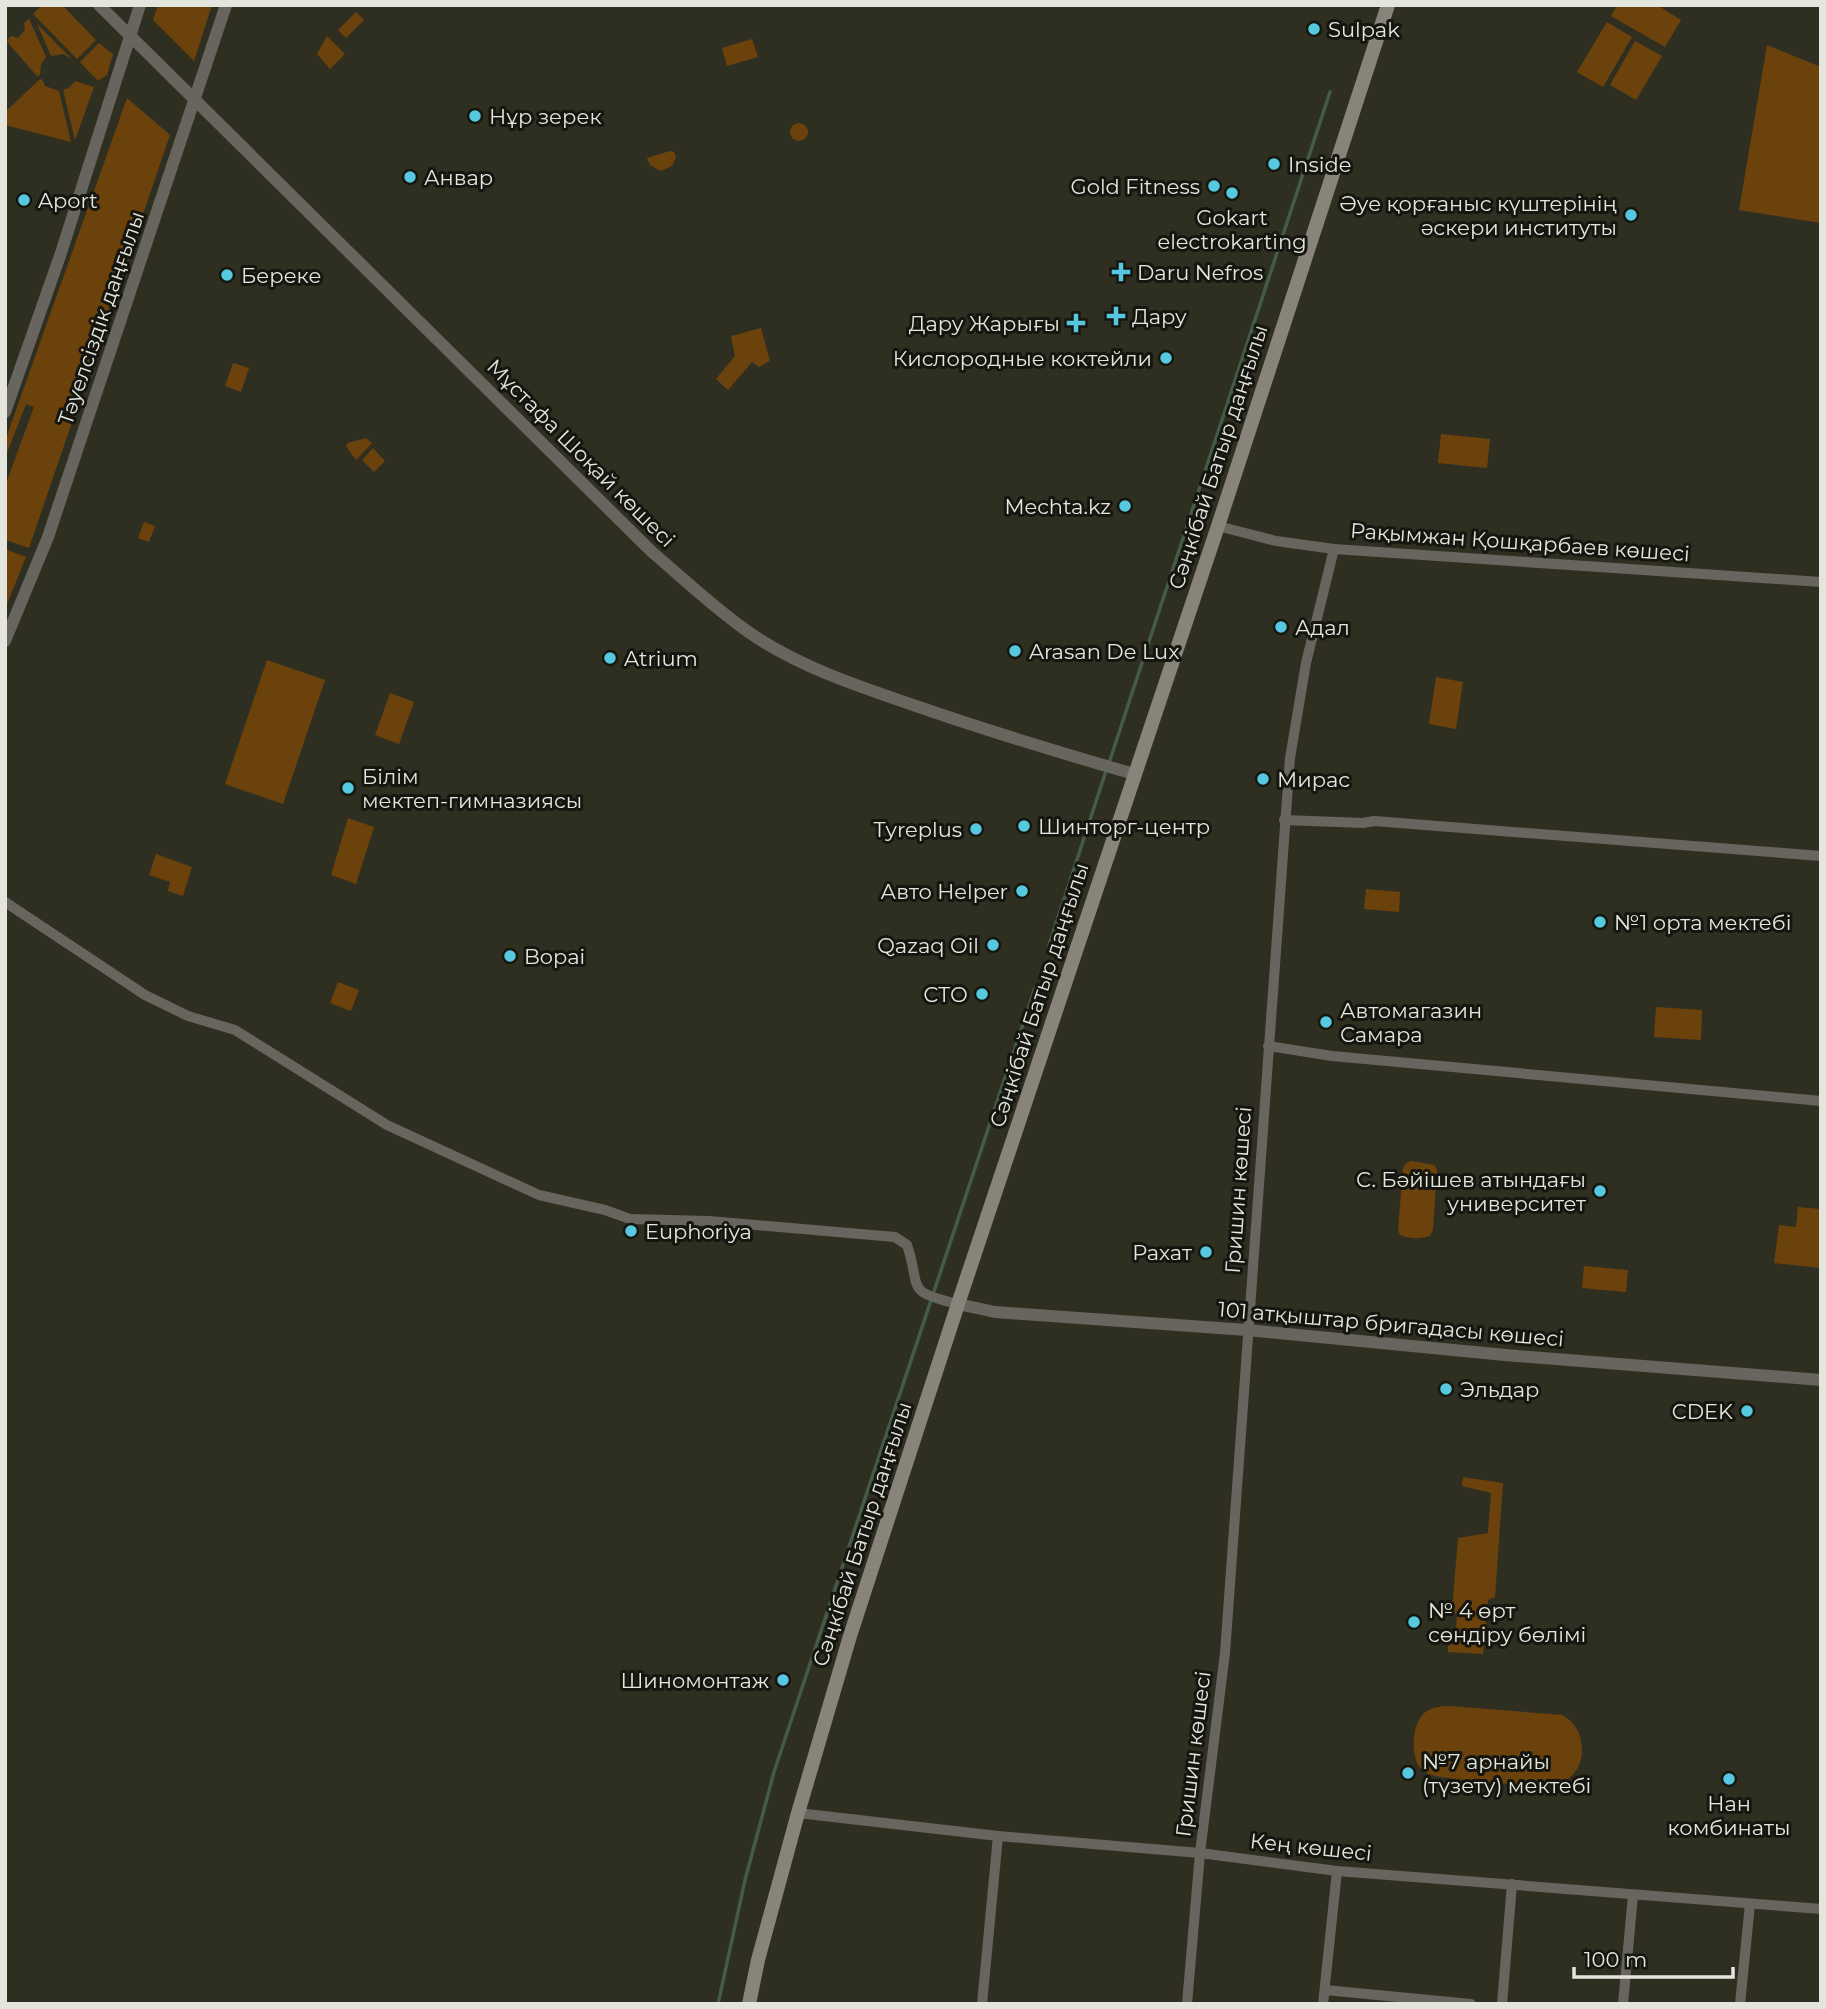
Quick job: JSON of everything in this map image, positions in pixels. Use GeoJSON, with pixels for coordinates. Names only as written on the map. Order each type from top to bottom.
{"type":"FeatureCollection","features":[{"type":"Feature","properties":{"kind":"main road","name":"Сәңкібай Батыр даңғылы"},"geometry":{"type":"LineString","coordinates":[[749,2004],[758,1960],[798,1813],[850,1636],[1388,5]]}},
{"type":"Feature","properties":{"kind":"street","name":"Мұстафа Шоқай көшесі"},"geometry":{"type":"LineString","coordinates":[[99,5],[652,552],[713,605],[752,634],[806,663],[864,689],[967,724],[1134,774]]}},
{"type":"Feature","properties":{"kind":"street"},"geometry":{"type":"LineString","coordinates":[[5,412],[61,253],[140,5]]}},
{"type":"Feature","properties":{"kind":"street","name":"Тәуелсіздік даңғылы"},"geometry":{"type":"LineString","coordinates":[[5,641],[48,537],[226,5]]}},
{"type":"Feature","properties":{"kind":"street","name":"Рақымжан Қошқарбаев көшесі"},"geometry":{"type":"LineString","coordinates":[[1218,526],[1276,541],[1334,549],[1821,582]]}},
{"type":"Feature","properties":{"kind":"street","name":"Гришин көшесі"},"geometry":{"type":"LineString","coordinates":[[1187,2004],[1200,1853],[1225,1653],[1290,758],[1306,663],[1334,549]]}},
{"type":"Feature","properties":{"kind":"street"},"geometry":{"type":"LineString","coordinates":[[1284,820],[1374,821],[1821,856]]}},
{"type":"Feature","properties":{"kind":"street"},"geometry":{"type":"LineString","coordinates":[[5,902],[145,995],[188,1016],[235,1030],[387,1125],[539,1195],[605,1210],[630,1219],[709,1221],[895,1237],[907,1245],[914,1280],[921,1292],[928,1297],[958,1304]]}},
{"type":"Feature","properties":{"kind":"street"},"geometry":{"type":"LineString","coordinates":[[1268,1046],[1332,1056],[1821,1101]]}},
{"type":"Feature","properties":{"kind":"street","name":"101 атқыштар бригадасы көшесі"},"geometry":{"type":"LineString","coordinates":[[958,1304],[995,1312],[1247,1330],[1505,1355],[1821,1380]]}},
{"type":"Feature","properties":{"kind":"street","name":"Кең көшесі"},"geometry":{"type":"LineString","coordinates":[[798,1813],[998,1836],[1200,1853],[1337,1871],[1821,1909]]}},
{"type":"Feature","properties":{"kind":"street"},"geometry":{"type":"LineString","coordinates":[[982,2004],[998,1836]]}},
{"type":"Feature","properties":{"kind":"street"},"geometry":{"type":"LineString","coordinates":[[1323,2004],[1337,1871]]}},
{"type":"Feature","properties":{"kind":"street"},"geometry":{"type":"LineString","coordinates":[[1503,2004],[1512,1884]]}},
{"type":"Feature","properties":{"kind":"street"},"geometry":{"type":"LineString","coordinates":[[1623,2004],[1633,1895]]}},
{"type":"Feature","properties":{"kind":"street"},"geometry":{"type":"LineString","coordinates":[[1740,2004],[1750,1904]]}},
{"type":"Feature","properties":{"kind":"street"},"geometry":{"type":"LineString","coordinates":[[1325,1990],[1471,2004]]}},
{"type":"Feature","properties":{"kind":"shaded area"},"geometry":{"type":"Polygon","coordinates":[[[42,5],[62,5],[96,40],[77,59],[33,14],[42,5]]]}},
{"type":"Feature","properties":{"kind":"shaded area"},"geometry":{"type":"Polygon","coordinates":[[[158,5],[212,5],[194,61],[153,20],[158,5]]]}},
{"type":"Feature","properties":{"kind":"shaded area"},"geometry":{"type":"Polygon","coordinates":[[[1617,5],[1657,5],[1681,20],[1665,47],[1611,16],[1617,5]]]}},
{"type":"Feature","properties":{"kind":"shaded area"},"geometry":{"type":"Polygon","coordinates":[[[356,12],[364,20],[346,38],[338,30],[356,12]]]}},
{"type":"Feature","properties":{"kind":"shaded area"},"geometry":{"type":"Polygon","coordinates":[[[29,19],[46,57],[41,64],[40,75],[37,76],[7,40],[11,36],[18,38],[25,30],[24,23],[29,19]]]}},
{"type":"Feature","properties":{"kind":"shaded area"},"geometry":{"type":"Polygon","coordinates":[[[1607,22],[1632,37],[1603,87],[1577,72],[1607,22]]]}},
{"type":"Feature","properties":{"kind":"shaded area"},"geometry":{"type":"Polygon","coordinates":[[[37,24],[72,59],[63,54],[51,56],[37,24]]]}},
{"type":"Feature","properties":{"kind":"shaded area"},"geometry":{"type":"Polygon","coordinates":[[[327,36],[345,54],[330,69],[317,54],[327,36]]]}},
{"type":"Feature","properties":{"kind":"shaded area"},"geometry":{"type":"Polygon","coordinates":[[[752,39],[758,57],[727,66],[722,48],[752,39]]]}},
{"type":"Feature","properties":{"kind":"shaded area"},"geometry":{"type":"Polygon","coordinates":[[[1635,41],[1662,56],[1636,100],[1610,85],[1635,41]]]}},
{"type":"Feature","properties":{"kind":"shaded area"},"geometry":{"type":"Polygon","coordinates":[[[99,43],[113,54],[107,75],[98,81],[80,62],[99,43]]]}},
{"type":"Feature","properties":{"kind":"shaded area"},"geometry":{"type":"Polygon","coordinates":[[[1767,45],[1821,67],[1821,223],[1739,210],[1767,45]]]}},
{"type":"Feature","properties":{"kind":"shaded area"},"geometry":{"type":"Polygon","coordinates":[[[42,79],[45,86],[59,91],[71,142],[5,125],[5,112],[42,79]]]}},
{"type":"Feature","properties":{"kind":"shaded area"},"geometry":{"type":"Polygon","coordinates":[[[75,81],[94,87],[75,140],[63,90],[75,81]]]}},
{"type":"Feature","properties":{"kind":"shaded area"},"geometry":{"type":"Polygon","coordinates":[[[127,98],[170,135],[29,548],[5,540],[5,486],[34,407],[26,404],[5,458],[5,441],[127,98]]]}},
{"type":"Feature","properties":{"kind":"shaded area"},"geometry":{"type":"Polygon","coordinates":[[[799,123],[805,126],[808,132],[805,138],[799,141],[793,138],[790,132],[793,126],[799,123]]]}},
{"type":"Feature","properties":{"kind":"shaded area"},"geometry":{"type":"Polygon","coordinates":[[[674,152],[676,157],[672,166],[661,171],[650,165],[647,158],[674,152]]]}},
{"type":"Feature","properties":{"kind":"shaded area"},"geometry":{"type":"Polygon","coordinates":[[[761,328],[770,361],[759,367],[752,362],[728,390],[716,379],[735,356],[731,336],[761,328]]]}},
{"type":"Feature","properties":{"kind":"shaded area"},"geometry":{"type":"Polygon","coordinates":[[[233,363],[249,368],[241,392],[225,386],[233,363]]]}},
{"type":"Feature","properties":{"kind":"shaded area"},"geometry":{"type":"Polygon","coordinates":[[[1441,434],[1490,439],[1487,468],[1438,463],[1441,434]]]}},
{"type":"Feature","properties":{"kind":"shaded area"},"geometry":{"type":"Polygon","coordinates":[[[366,438],[372,443],[356,460],[346,446],[366,438]]]}},
{"type":"Feature","properties":{"kind":"shaded area"},"geometry":{"type":"Polygon","coordinates":[[[373,448],[385,461],[374,472],[362,460],[373,448]]]}},
{"type":"Feature","properties":{"kind":"shaded area"},"geometry":{"type":"Polygon","coordinates":[[[144,522],[155,526],[149,542],[138,538],[144,522]]]}},
{"type":"Feature","properties":{"kind":"shaded area"},"geometry":{"type":"Polygon","coordinates":[[[5,549],[26,557],[5,609],[5,549]]]}},
{"type":"Feature","properties":{"kind":"shaded area"},"geometry":{"type":"Polygon","coordinates":[[[267,660],[325,680],[283,804],[225,784],[267,660]]]}},
{"type":"Feature","properties":{"kind":"shaded area"},"geometry":{"type":"Polygon","coordinates":[[[1436,677],[1463,682],[1456,729],[1429,724],[1436,677]]]}},
{"type":"Feature","properties":{"kind":"shaded area"},"geometry":{"type":"Polygon","coordinates":[[[390,693],[414,702],[399,744],[375,735],[390,693]]]}},
{"type":"Feature","properties":{"kind":"shaded area"},"geometry":{"type":"Polygon","coordinates":[[[348,818],[374,827],[356,884],[331,875],[348,818]]]}},
{"type":"Feature","properties":{"kind":"shaded area"},"geometry":{"type":"Polygon","coordinates":[[[156,854],[192,867],[183,896],[168,891],[170,882],[149,875],[156,854]]]}},
{"type":"Feature","properties":{"kind":"shaded area"},"geometry":{"type":"Polygon","coordinates":[[[1366,889],[1400,892],[1399,912],[1364,909],[1366,889]]]}},
{"type":"Feature","properties":{"kind":"shaded area"},"geometry":{"type":"Polygon","coordinates":[[[338,982],[359,990],[351,1011],[330,1003],[338,982]]]}},
{"type":"Feature","properties":{"kind":"shaded area"},"geometry":{"type":"Polygon","coordinates":[[[1656,1007],[1702,1010],[1701,1040],[1654,1037],[1656,1007]]]}},
{"type":"Feature","properties":{"kind":"shaded area"},"geometry":{"type":"Polygon","coordinates":[[[1412,1161],[1435,1165],[1437,1171],[1433,1230],[1430,1236],[1423,1238],[1400,1235],[1398,1230],[1403,1168],[1406,1163],[1412,1161]]]}},
{"type":"Feature","properties":{"kind":"shaded area"},"geometry":{"type":"Polygon","coordinates":[[[1798,1207],[1821,1209],[1821,1268],[1774,1263],[1779,1225],[1796,1227],[1798,1207]]]}},
{"type":"Feature","properties":{"kind":"shaded area"},"geometry":{"type":"Polygon","coordinates":[[[1584,1266],[1628,1270],[1626,1292],[1582,1288],[1584,1266]]]}},
{"type":"Feature","properties":{"kind":"shaded area"},"geometry":{"type":"Polygon","coordinates":[[[1463,1477],[1503,1483],[1495,1597],[1488,1600],[1483,1654],[1448,1652],[1448,1646],[1455,1642],[1457,1615],[1452,1610],[1458,1538],[1488,1533],[1491,1493],[1462,1486],[1463,1477]]]}},
{"type":"Feature","properties":{"kind":"shaded area"},"geometry":{"type":"Polygon","coordinates":[[[1450,1706],[1562,1715],[1571,1721],[1579,1734],[1582,1756],[1579,1766],[1565,1781],[1550,1785],[1497,1783],[1431,1775],[1417,1763],[1415,1730],[1427,1711],[1450,1706]]]}},
{"type":"Feature","properties":{"kind":"waterway"},"geometry":{"type":"LineString","coordinates":[[1109,763],[1330,92]]}},
{"type":"Feature","properties":{"kind":"waterway"},"geometry":{"type":"LineString","coordinates":[[1049,945],[1106,771]]}},
{"type":"Feature","properties":{"kind":"waterway"},"geometry":{"type":"LineString","coordinates":[[718,2004],[745,1880],[774,1772],[1035,988]]}},
{"type":"Feature","properties":{"kind":"place","name":"Sulpak"},"geometry":{"type":"Point","coordinates":[1314,29]}},
{"type":"Feature","properties":{"kind":"place","name":"Нұр зерек"},"geometry":{"type":"Point","coordinates":[475,116]}},
{"type":"Feature","properties":{"kind":"place","name":"Inside"},"geometry":{"type":"Point","coordinates":[1274,164]}},
{"type":"Feature","properties":{"kind":"place","name":"Анвар"},"geometry":{"type":"Point","coordinates":[410,177]}},
{"type":"Feature","properties":{"kind":"place","name":"Gold Fitness"},"geometry":{"type":"Point","coordinates":[1214,186]}},
{"type":"Feature","properties":{"kind":"place","name":"Gokart electrokarting"},"geometry":{"type":"Point","coordinates":[1232,193]}},
{"type":"Feature","properties":{"kind":"place","name":"Aport"},"geometry":{"type":"Point","coordinates":[24,200]}},
{"type":"Feature","properties":{"kind":"place","name":"Әуе қорғаныс күштерінің әскери институты"},"geometry":{"type":"Point","coordinates":[1631,215]}},
{"type":"Feature","properties":{"kind":"place","name":"Daru Nefros"},"geometry":{"type":"Point","coordinates":[1121,272]}},
{"type":"Feature","properties":{"kind":"place","name":"Береке"},"geometry":{"type":"Point","coordinates":[227,275]}},
{"type":"Feature","properties":{"kind":"place","name":"Дару"},"geometry":{"type":"Point","coordinates":[1116,316]}},
{"type":"Feature","properties":{"kind":"place","name":"Дару Жарығы"},"geometry":{"type":"Point","coordinates":[1076,323]}},
{"type":"Feature","properties":{"kind":"place","name":"Кислородные коктейли"},"geometry":{"type":"Point","coordinates":[1166,358]}},
{"type":"Feature","properties":{"kind":"place","name":"Mechta.kz"},"geometry":{"type":"Point","coordinates":[1125,506]}},
{"type":"Feature","properties":{"kind":"place","name":"Адал"},"geometry":{"type":"Point","coordinates":[1281,627]}},
{"type":"Feature","properties":{"kind":"place","name":"Arasan De Lux"},"geometry":{"type":"Point","coordinates":[1015,651]}},
{"type":"Feature","properties":{"kind":"place","name":"Atrium"},"geometry":{"type":"Point","coordinates":[610,658]}},
{"type":"Feature","properties":{"kind":"place","name":"Мирас"},"geometry":{"type":"Point","coordinates":[1263,779]}},
{"type":"Feature","properties":{"kind":"place","name":"Білім мектеп-гимназиясы"},"geometry":{"type":"Point","coordinates":[348,788]}},
{"type":"Feature","properties":{"kind":"place","name":"Шинторг-центр"},"geometry":{"type":"Point","coordinates":[1024,826]}},
{"type":"Feature","properties":{"kind":"place","name":"Tyreplus"},"geometry":{"type":"Point","coordinates":[976,829]}},
{"type":"Feature","properties":{"kind":"place","name":"Авто Helper"},"geometry":{"type":"Point","coordinates":[1022,891]}},
{"type":"Feature","properties":{"kind":"place","name":"№1 орта мектебі"},"geometry":{"type":"Point","coordinates":[1600,922]}},
{"type":"Feature","properties":{"kind":"place","name":"Qazaq Oil"},"geometry":{"type":"Point","coordinates":[993,945]}},
{"type":"Feature","properties":{"kind":"place","name":"Bopai"},"geometry":{"type":"Point","coordinates":[510,956]}},
{"type":"Feature","properties":{"kind":"place","name":"СТО"},"geometry":{"type":"Point","coordinates":[982,994]}},
{"type":"Feature","properties":{"kind":"place","name":"Автомагазин Самара"},"geometry":{"type":"Point","coordinates":[1326,1022]}},
{"type":"Feature","properties":{"kind":"place","name":"С. Бәйішев атындағы университет"},"geometry":{"type":"Point","coordinates":[1600,1191]}},
{"type":"Feature","properties":{"kind":"place","name":"Euphoriya"},"geometry":{"type":"Point","coordinates":[631,1231]}},
{"type":"Feature","properties":{"kind":"place","name":"Рахат"},"geometry":{"type":"Point","coordinates":[1206,1252]}},
{"type":"Feature","properties":{"kind":"place","name":"Эльдар"},"geometry":{"type":"Point","coordinates":[1446,1389]}},
{"type":"Feature","properties":{"kind":"place","name":"CDEK"},"geometry":{"type":"Point","coordinates":[1747,1411]}},
{"type":"Feature","properties":{"kind":"place","name":"№ 4 өрт сөндіру бөлімі"},"geometry":{"type":"Point","coordinates":[1414,1622]}},
{"type":"Feature","properties":{"kind":"place","name":"Шиномонтаж"},"geometry":{"type":"Point","coordinates":[783,1680]}},
{"type":"Feature","properties":{"kind":"place","name":"№7 арнайы (түзету) мектебі"},"geometry":{"type":"Point","coordinates":[1408,1773]}},
{"type":"Feature","properties":{"kind":"place","name":"Нан комбинаты"},"geometry":{"type":"Point","coordinates":[1729,1779]}}]}
